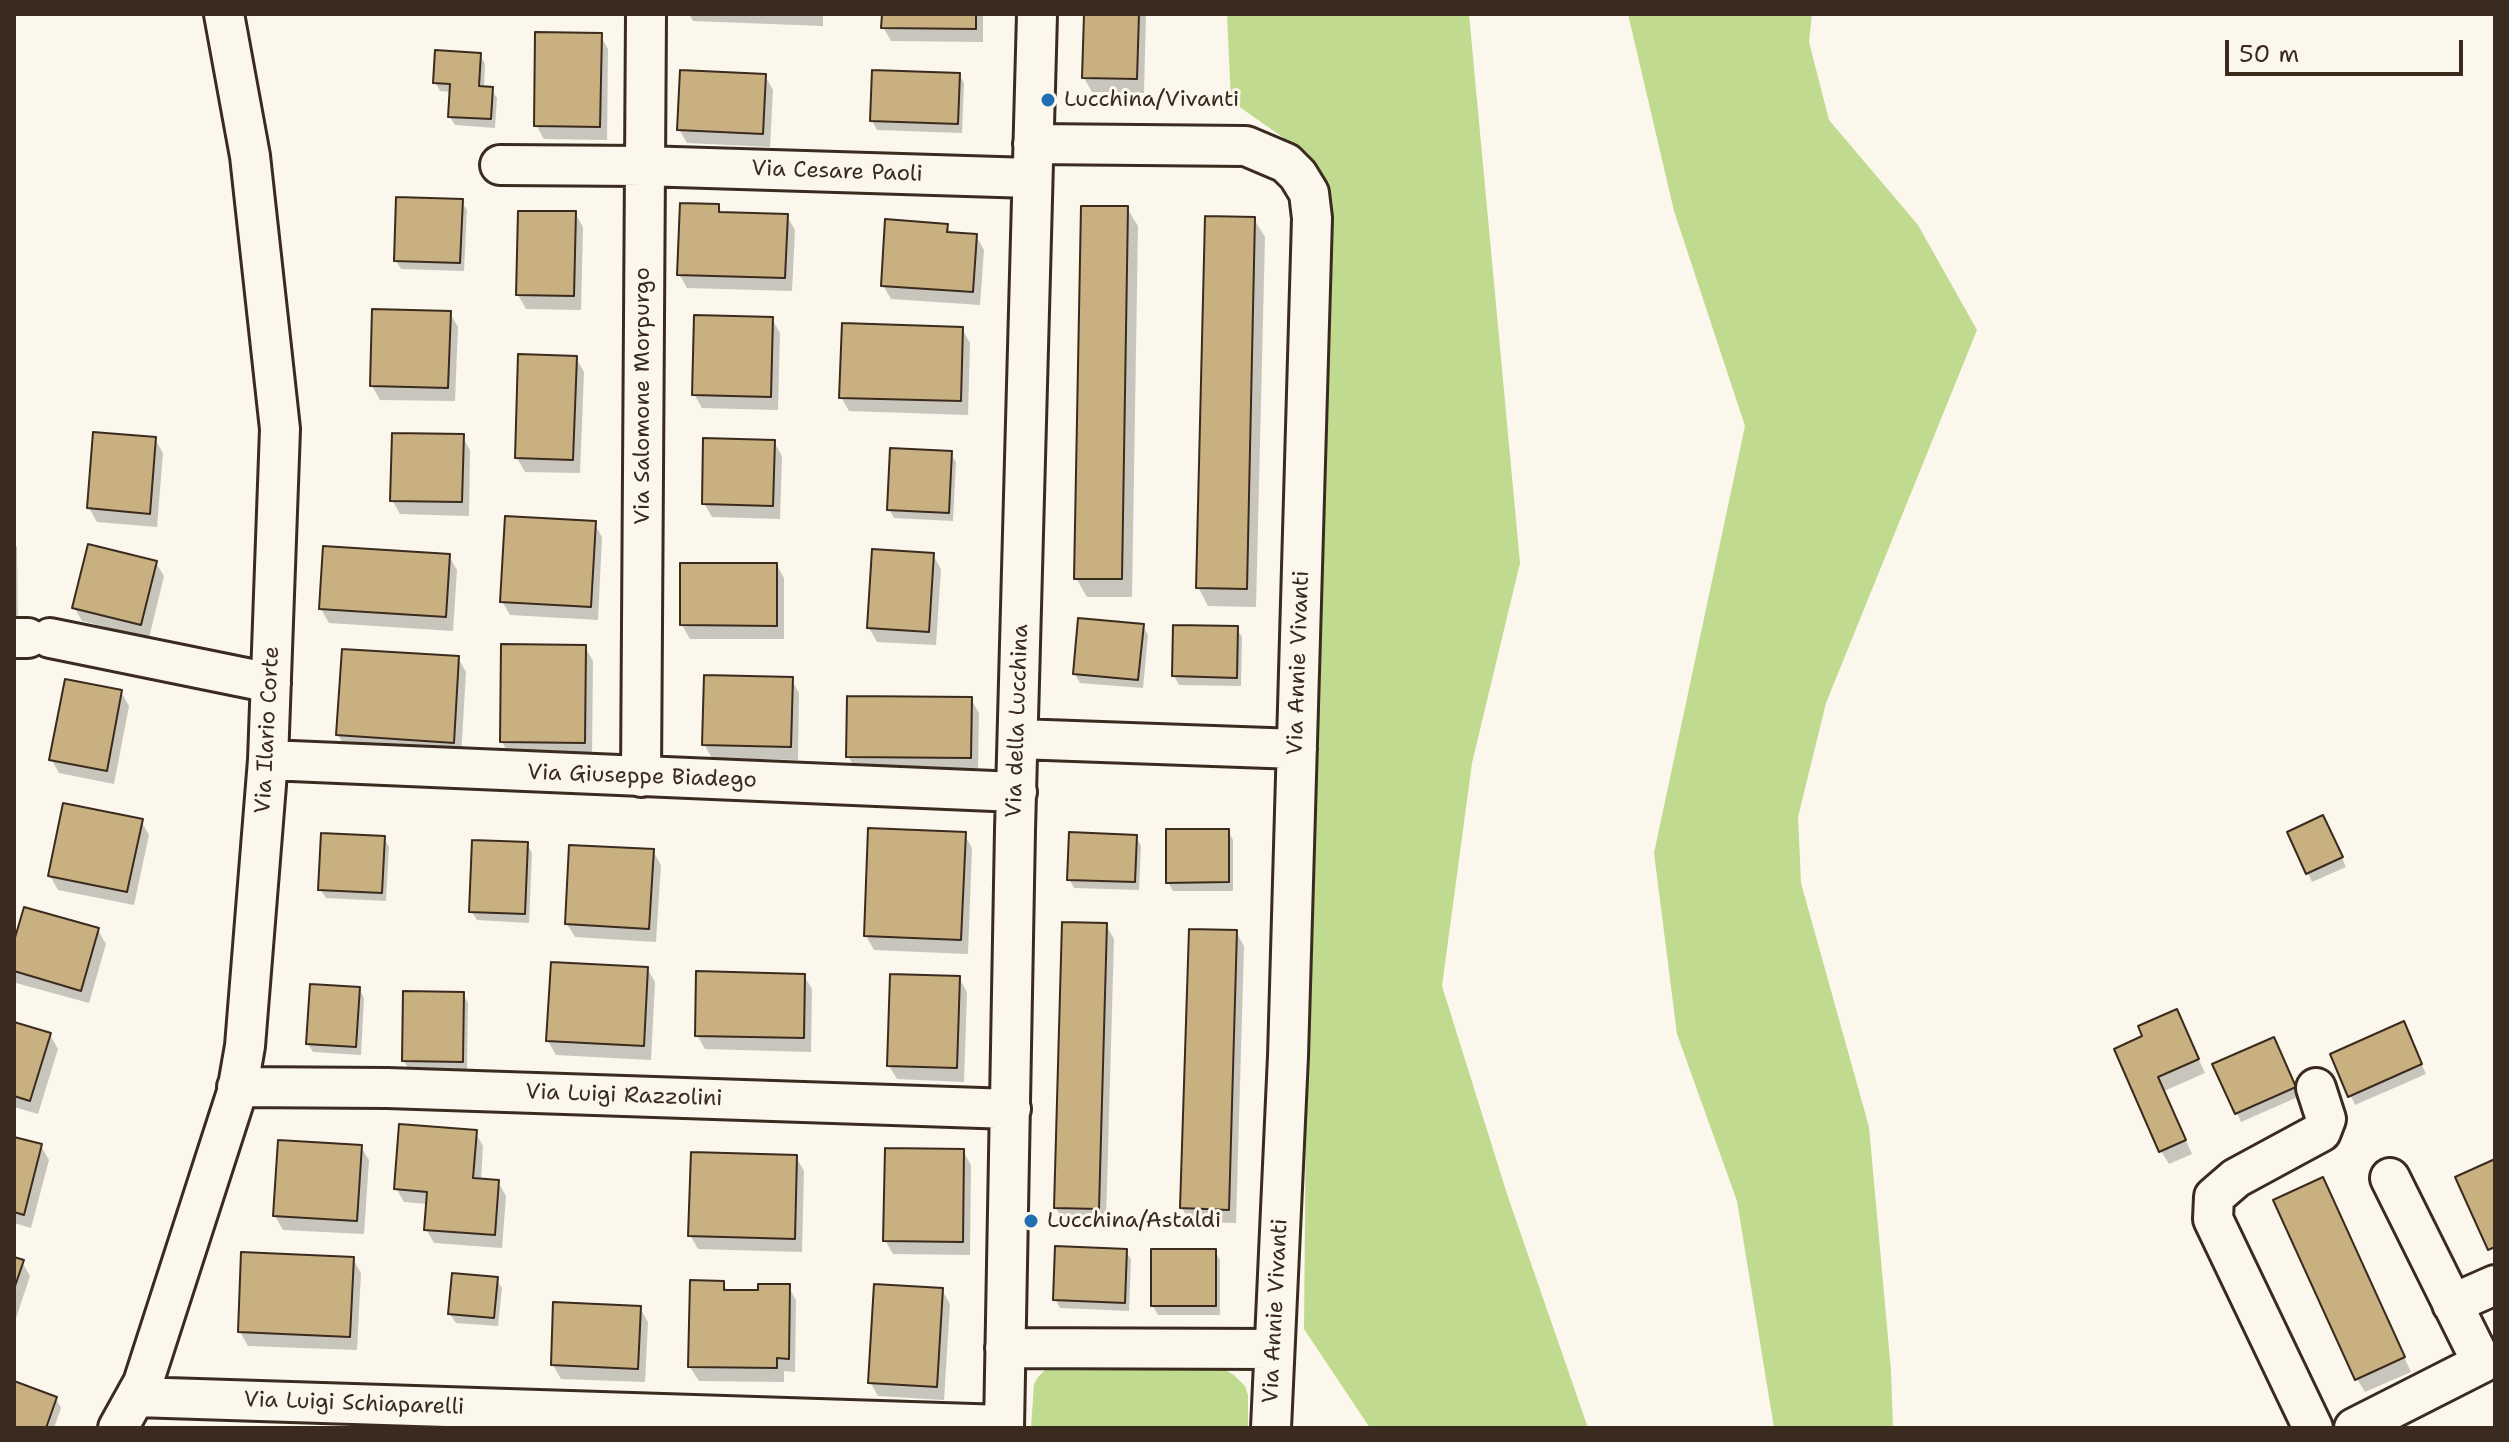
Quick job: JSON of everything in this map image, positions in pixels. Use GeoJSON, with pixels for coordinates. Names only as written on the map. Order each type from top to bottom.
{"type":"FeatureCollection","features":[{"type":"Feature","properties":{"kind":"street","name":"Via Ilario Corte"},"geometry":{"type":"LineString","coordinates":[[127,1412],[157,1340],[237,1087],[245,1046],[268,760],[281,447],[279,412],[250,156],[224,14]]}},
{"type":"Feature","properties":{"kind":"street","name":"Via Salomone Morpurgo"},"geometry":{"type":"LineString","coordinates":[[641,777],[646,14]]}},
{"type":"Feature","properties":{"kind":"street","name":"Via della Lucchina"},"geometry":{"type":"LineString","coordinates":[[1004,1426],[1037,14]]}},
{"type":"Feature","properties":{"kind":"street","name":"Via Annie Vivanti"},"geometry":{"type":"LineString","coordinates":[[1032,161],[1246,146],[1286,163],[1309,193],[1312,218],[1288,1056],[1271,1428]]}},
{"type":"Feature","properties":{"kind":"street","name":"Via Cesare Paoli"},"geometry":{"type":"LineString","coordinates":[[500,165],[1032,161]]}},
{"type":"Feature","properties":{"kind":"street"},"geometry":{"type":"LineString","coordinates":[[31,638],[271,683]]}},
{"type":"Feature","properties":{"kind":"street"},"geometry":{"type":"LineString","coordinates":[[1018,739],[1297,749]]}},
{"type":"Feature","properties":{"kind":"street","name":"Via Giuseppe Biadego"},"geometry":{"type":"LineString","coordinates":[[268,760],[1017,792]]}},
{"type":"Feature","properties":{"kind":"street","name":"Via Luigi Razzolini"},"geometry":{"type":"LineString","coordinates":[[237,1087],[387,1088],[1011,1109]]}},
{"type":"Feature","properties":{"kind":"street"},"geometry":{"type":"LineString","coordinates":[[2313,1428],[2213,1219],[2214,1197],[2236,1178],[2321,1132],[2326,1119],[2316,1088]]}},
{"type":"Feature","properties":{"kind":"street"},"geometry":{"type":"LineString","coordinates":[[2354,1428],[2488,1363],[2452,1304],[2390,1178]]}},
{"type":"Feature","properties":{"kind":"street"},"geometry":{"type":"LineString","coordinates":[[2452,1304],[2495,1285]]}},
{"type":"Feature","properties":{"kind":"street"},"geometry":{"type":"LineString","coordinates":[[1005,1348],[1273,1349]]}},
{"type":"Feature","properties":{"kind":"street","name":"Via Luigi Schiaparelli"},"geometry":{"type":"LineString","coordinates":[[127,1412],[1004,1426]]}},
{"type":"Feature","properties":{"kind":"green space"},"geometry":{"type":"Polygon","coordinates":[[[1227,14],[1469,14],[1520,563],[1472,763],[1442,986],[1508,1197],[1588,1428],[1370,1428],[1304,1329],[1310,656],[1326,207],[1317,166],[1231,101],[1227,14]]]}},
{"type":"Feature","properties":{"kind":"green space"},"geometry":{"type":"Polygon","coordinates":[[[1628,14],[1812,14],[1809,42],[1829,120],[1918,225],[1977,330],[1826,703],[1798,817],[1801,883],[1869,1127],[1891,1371],[1893,1428],[1774,1428],[1737,1201],[1677,1034],[1654,853],[1745,426],[1674,211],[1628,14]]]}},
{"type":"Feature","properties":{"kind":"green space"},"geometry":{"type":"Polygon","coordinates":[[[1216,1365],[1234,1375],[1245,1386],[1248,1428],[1031,1428],[1034,1384],[1049,1366],[1216,1365]]]}},
{"type":"Feature","properties":{"kind":"building"},"geometry":{"type":"Polygon","coordinates":[[[882,14],[976,14],[976,29],[881,28],[882,14]]]}},
{"type":"Feature","properties":{"kind":"building"},"geometry":{"type":"Polygon","coordinates":[[[1084,14],[1139,14],[1137,79],[1082,78],[1084,14]]]}},
{"type":"Feature","properties":{"kind":"building"},"geometry":{"type":"Polygon","coordinates":[[[535,32],[602,33],[600,127],[534,126],[535,32]]]}},
{"type":"Feature","properties":{"kind":"building"},"geometry":{"type":"Polygon","coordinates":[[[435,50],[481,53],[479,86],[493,87],[491,119],[448,117],[450,84],[433,83],[435,50]]]}},
{"type":"Feature","properties":{"kind":"building"},"geometry":{"type":"Polygon","coordinates":[[[680,70],[766,74],[763,134],[677,130],[680,70]]]}},
{"type":"Feature","properties":{"kind":"building"},"geometry":{"type":"Polygon","coordinates":[[[872,70],[960,73],[958,124],[870,121],[872,70]]]}},
{"type":"Feature","properties":{"kind":"building"},"geometry":{"type":"Polygon","coordinates":[[[396,197],[463,199],[460,263],[394,261],[396,197]]]}},
{"type":"Feature","properties":{"kind":"building"},"geometry":{"type":"Polygon","coordinates":[[[680,203],[719,204],[719,212],[788,214],[785,278],[677,275],[680,203]]]}},
{"type":"Feature","properties":{"kind":"building"},"geometry":{"type":"Polygon","coordinates":[[[1081,206],[1128,206],[1122,579],[1074,579],[1081,206]]]}},
{"type":"Feature","properties":{"kind":"building"},"geometry":{"type":"Polygon","coordinates":[[[518,211],[576,211],[574,296],[516,295],[518,211]]]}},
{"type":"Feature","properties":{"kind":"building"},"geometry":{"type":"Polygon","coordinates":[[[1205,216],[1255,217],[1247,589],[1196,588],[1205,216]]]}},
{"type":"Feature","properties":{"kind":"building"},"geometry":{"type":"Polygon","coordinates":[[[885,219],[948,224],[947,232],[977,234],[973,292],[881,286],[885,219]]]}},
{"type":"Feature","properties":{"kind":"building"},"geometry":{"type":"Polygon","coordinates":[[[372,309],[451,311],[448,388],[370,386],[372,309]]]}},
{"type":"Feature","properties":{"kind":"building"},"geometry":{"type":"Polygon","coordinates":[[[694,315],[773,317],[771,397],[692,395],[694,315]]]}},
{"type":"Feature","properties":{"kind":"building"},"geometry":{"type":"Polygon","coordinates":[[[842,323],[963,327],[961,401],[839,398],[842,323]]]}},
{"type":"Feature","properties":{"kind":"building"},"geometry":{"type":"Polygon","coordinates":[[[518,354],[577,356],[573,460],[515,458],[518,354]]]}},
{"type":"Feature","properties":{"kind":"building"},"geometry":{"type":"Polygon","coordinates":[[[93,432],[156,437],[150,514],[87,508],[93,432]]]}},
{"type":"Feature","properties":{"kind":"building"},"geometry":{"type":"Polygon","coordinates":[[[392,433],[464,434],[462,502],[390,501],[392,433]]]}},
{"type":"Feature","properties":{"kind":"building"},"geometry":{"type":"Polygon","coordinates":[[[703,438],[775,440],[773,506],[702,504],[703,438]]]}},
{"type":"Feature","properties":{"kind":"building"},"geometry":{"type":"Polygon","coordinates":[[[890,448],[952,451],[949,513],[887,510],[890,448]]]}},
{"type":"Feature","properties":{"kind":"building"},"geometry":{"type":"Polygon","coordinates":[[[505,516],[596,521],[591,607],[500,602],[505,516]]]}},
{"type":"Feature","properties":{"kind":"building"},"geometry":{"type":"Polygon","coordinates":[[[88,544],[157,561],[141,625],[72,608],[88,544]]]}},
{"type":"Feature","properties":{"kind":"building"},"geometry":{"type":"Polygon","coordinates":[[[323,546],[450,554],[446,617],[319,609],[323,546]]]}},
{"type":"Feature","properties":{"kind":"building"},"geometry":{"type":"Polygon","coordinates":[[[872,549],[934,553],[929,632],[867,628],[872,549]]]}},
{"type":"Feature","properties":{"kind":"building"},"geometry":{"type":"Polygon","coordinates":[[[680,563],[777,563],[777,626],[680,625],[680,563]]]}},
{"type":"Feature","properties":{"kind":"building"},"geometry":{"type":"Polygon","coordinates":[[[1078,618],[1144,624],[1138,680],[1073,674],[1078,618]]]}},
{"type":"Feature","properties":{"kind":"building"},"geometry":{"type":"Polygon","coordinates":[[[1173,625],[1238,626],[1237,678],[1172,676],[1173,625]]]}},
{"type":"Feature","properties":{"kind":"building"},"geometry":{"type":"Polygon","coordinates":[[[501,644],[586,645],[585,743],[500,742],[501,644]]]}},
{"type":"Feature","properties":{"kind":"building"},"geometry":{"type":"Polygon","coordinates":[[[342,649],[459,656],[454,743],[336,735],[342,649]]]}},
{"type":"Feature","properties":{"kind":"building"},"geometry":{"type":"Polygon","coordinates":[[[704,675],[793,677],[791,747],[702,745],[704,675]]]}},
{"type":"Feature","properties":{"kind":"building"},"geometry":{"type":"Polygon","coordinates":[[[65,679],[122,690],[107,771],[49,760],[65,679]]]}},
{"type":"Feature","properties":{"kind":"building"},"geometry":{"type":"Polygon","coordinates":[[[847,696],[972,697],[971,758],[846,757],[847,696]]]}},
{"type":"Feature","properties":{"kind":"building"},"geometry":{"type":"Polygon","coordinates":[[[63,803],[143,819],[127,892],[48,876],[63,803]]]}},
{"type":"Feature","properties":{"kind":"building"},"geometry":{"type":"Polygon","coordinates":[[[2323,815],[2343,857],[2306,874],[2287,832],[2323,815]]]}},
{"type":"Feature","properties":{"kind":"building"},"geometry":{"type":"Polygon","coordinates":[[[868,828],[966,832],[961,940],[864,936],[868,828]]]}},
{"type":"Feature","properties":{"kind":"building"},"geometry":{"type":"Polygon","coordinates":[[[1166,829],[1229,829],[1229,882],[1166,883],[1166,829]]]}},
{"type":"Feature","properties":{"kind":"building"},"geometry":{"type":"Polygon","coordinates":[[[1069,832],[1137,835],[1135,882],[1067,880],[1069,832]]]}},
{"type":"Feature","properties":{"kind":"building"},"geometry":{"type":"Polygon","coordinates":[[[321,833],[385,836],[382,893],[318,890],[321,833]]]}},
{"type":"Feature","properties":{"kind":"building"},"geometry":{"type":"Polygon","coordinates":[[[472,840],[528,842],[525,914],[469,912],[472,840]]]}},
{"type":"Feature","properties":{"kind":"building"},"geometry":{"type":"Polygon","coordinates":[[[569,845],[654,849],[649,929],[565,924],[569,845]]]}},
{"type":"Feature","properties":{"kind":"building"},"geometry":{"type":"Polygon","coordinates":[[[24,907],[99,928],[81,991],[14,971],[14,941],[24,907]]]}},
{"type":"Feature","properties":{"kind":"building"},"geometry":{"type":"Polygon","coordinates":[[[1062,922],[1107,923],[1099,1209],[1054,1208],[1062,922]]]}},
{"type":"Feature","properties":{"kind":"building"},"geometry":{"type":"Polygon","coordinates":[[[1189,929],[1237,930],[1229,1210],[1180,1208],[1189,929]]]}},
{"type":"Feature","properties":{"kind":"building"},"geometry":{"type":"Polygon","coordinates":[[[551,962],[648,967],[644,1046],[546,1041],[551,962]]]}},
{"type":"Feature","properties":{"kind":"building"},"geometry":{"type":"Polygon","coordinates":[[[696,971],[805,974],[804,1038],[695,1036],[696,971]]]}},
{"type":"Feature","properties":{"kind":"building"},"geometry":{"type":"Polygon","coordinates":[[[890,974],[960,976],[957,1068],[887,1066],[890,974]]]}},
{"type":"Feature","properties":{"kind":"building"},"geometry":{"type":"Polygon","coordinates":[[[310,984],[360,987],[356,1047],[306,1044],[310,984]]]}},
{"type":"Feature","properties":{"kind":"building"},"geometry":{"type":"Polygon","coordinates":[[[403,991],[464,992],[463,1062],[402,1061],[403,991]]]}},
{"type":"Feature","properties":{"kind":"building"},"geometry":{"type":"Polygon","coordinates":[[[2177,1009],[2199,1059],[2158,1077],[2186,1140],[2159,1152],[2114,1049],[2142,1036],[2138,1026],[2177,1009]]]}},
{"type":"Feature","properties":{"kind":"building"},"geometry":{"type":"Polygon","coordinates":[[[2404,1021],[2422,1064],[2348,1097],[2330,1054],[2404,1021]]]}},
{"type":"Feature","properties":{"kind":"building"},"geometry":{"type":"Polygon","coordinates":[[[14,1022],[51,1033],[30,1101],[14,1096],[14,1022]]]}},
{"type":"Feature","properties":{"kind":"building"},"geometry":{"type":"Polygon","coordinates":[[[2274,1037],[2296,1087],[2235,1114],[2212,1064],[2274,1037]]]}},
{"type":"Feature","properties":{"kind":"building"},"geometry":{"type":"Polygon","coordinates":[[[399,1124],[477,1130],[473,1178],[499,1180],[495,1235],[424,1230],[427,1192],[394,1189],[399,1124]]]}},
{"type":"Feature","properties":{"kind":"building"},"geometry":{"type":"Polygon","coordinates":[[[14,1137],[42,1144],[24,1215],[14,1212],[14,1137]]]}},
{"type":"Feature","properties":{"kind":"building"},"geometry":{"type":"Polygon","coordinates":[[[278,1140],[362,1145],[357,1221],[273,1216],[278,1140]]]}},
{"type":"Feature","properties":{"kind":"building"},"geometry":{"type":"Polygon","coordinates":[[[885,1148],[964,1149],[963,1242],[883,1241],[885,1148]]]}},
{"type":"Feature","properties":{"kind":"building"},"geometry":{"type":"Polygon","coordinates":[[[691,1152],[797,1155],[795,1239],[688,1236],[691,1152]]]}},
{"type":"Feature","properties":{"kind":"building"},"geometry":{"type":"Polygon","coordinates":[[[2495,1159],[2495,1247],[2488,1250],[2455,1177],[2495,1159]]]}},
{"type":"Feature","properties":{"kind":"building"},"geometry":{"type":"Polygon","coordinates":[[[2323,1177],[2405,1357],[2355,1380],[2273,1200],[2323,1177]]]}},
{"type":"Feature","properties":{"kind":"building"},"geometry":{"type":"Polygon","coordinates":[[[1055,1246],[1127,1249],[1125,1303],[1053,1300],[1055,1246]]]}},
{"type":"Feature","properties":{"kind":"building"},"geometry":{"type":"Polygon","coordinates":[[[1151,1249],[1216,1249],[1216,1306],[1151,1306],[1151,1249]]]}},
{"type":"Feature","properties":{"kind":"building"},"geometry":{"type":"Polygon","coordinates":[[[241,1252],[354,1257],[350,1337],[238,1332],[241,1252]]]}},
{"type":"Feature","properties":{"kind":"building"},"geometry":{"type":"Polygon","coordinates":[[[14,1257],[24,1260],[14,1289],[14,1257]]]}},
{"type":"Feature","properties":{"kind":"building"},"geometry":{"type":"Polygon","coordinates":[[[452,1273],[498,1277],[494,1318],[448,1314],[452,1273]]]}},
{"type":"Feature","properties":{"kind":"building"},"geometry":{"type":"Polygon","coordinates":[[[690,1280],[724,1281],[724,1290],[758,1290],[758,1284],[790,1284],[789,1359],[777,1358],[777,1368],[688,1367],[690,1280]]]}},
{"type":"Feature","properties":{"kind":"building"},"geometry":{"type":"Polygon","coordinates":[[[874,1284],[943,1288],[937,1387],[868,1383],[874,1284]]]}},
{"type":"Feature","properties":{"kind":"building"},"geometry":{"type":"Polygon","coordinates":[[[553,1302],[641,1306],[638,1369],[551,1365],[553,1302]]]}},
{"type":"Feature","properties":{"kind":"building"},"geometry":{"type":"Polygon","coordinates":[[[14,1381],[57,1397],[46,1428],[14,1428],[14,1381]]]}},
{"type":"Feature","properties":{"kind":"place","name":"Lucchina/Vivanti"},"geometry":{"type":"Point","coordinates":[1048,100]}},
{"type":"Feature","properties":{"kind":"place","name":"Lucchina/Astaldi"},"geometry":{"type":"Point","coordinates":[1031,1221]}}]}
